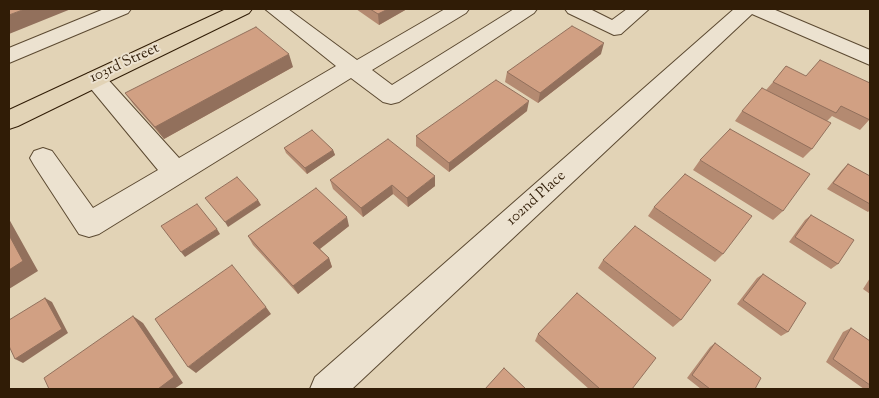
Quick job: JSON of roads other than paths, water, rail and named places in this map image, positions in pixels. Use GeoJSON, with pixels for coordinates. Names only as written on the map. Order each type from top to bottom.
{"type":"FeatureCollection","features":[{"type":"Feature","properties":{"kind":"main road","name":"103rd Street"},"geometry":{"type":"LineString","coordinates":[[9,120],[236,10]]}},
{"type":"Feature","properties":{"kind":"street"},"geometry":{"type":"LineString","coordinates":[[9,56],[121,9]]}},
{"type":"Feature","properties":{"kind":"street"},"geometry":{"type":"LineString","coordinates":[[275,9],[391,96],[526,9]]}},
{"type":"Feature","properties":{"kind":"street"},"geometry":{"type":"LineString","coordinates":[[43,158],[89,225],[354,68],[458,9]]}},
{"type":"Feature","properties":{"kind":"street"},"geometry":{"type":"LineString","coordinates":[[575,9],[614,29],[639,9]]}},
{"type":"Feature","properties":{"kind":"street","name":"102nd Place"},"geometry":{"type":"LineString","coordinates":[[327,389],[746,9]]}},
{"type":"Feature","properties":{"kind":"street"},"geometry":{"type":"LineString","coordinates":[[757,9],[870,58]]}},
{"type":"Feature","properties":{"kind":"street"},"geometry":{"type":"LineString","coordinates":[[95,78],[176,173]]}}]}
